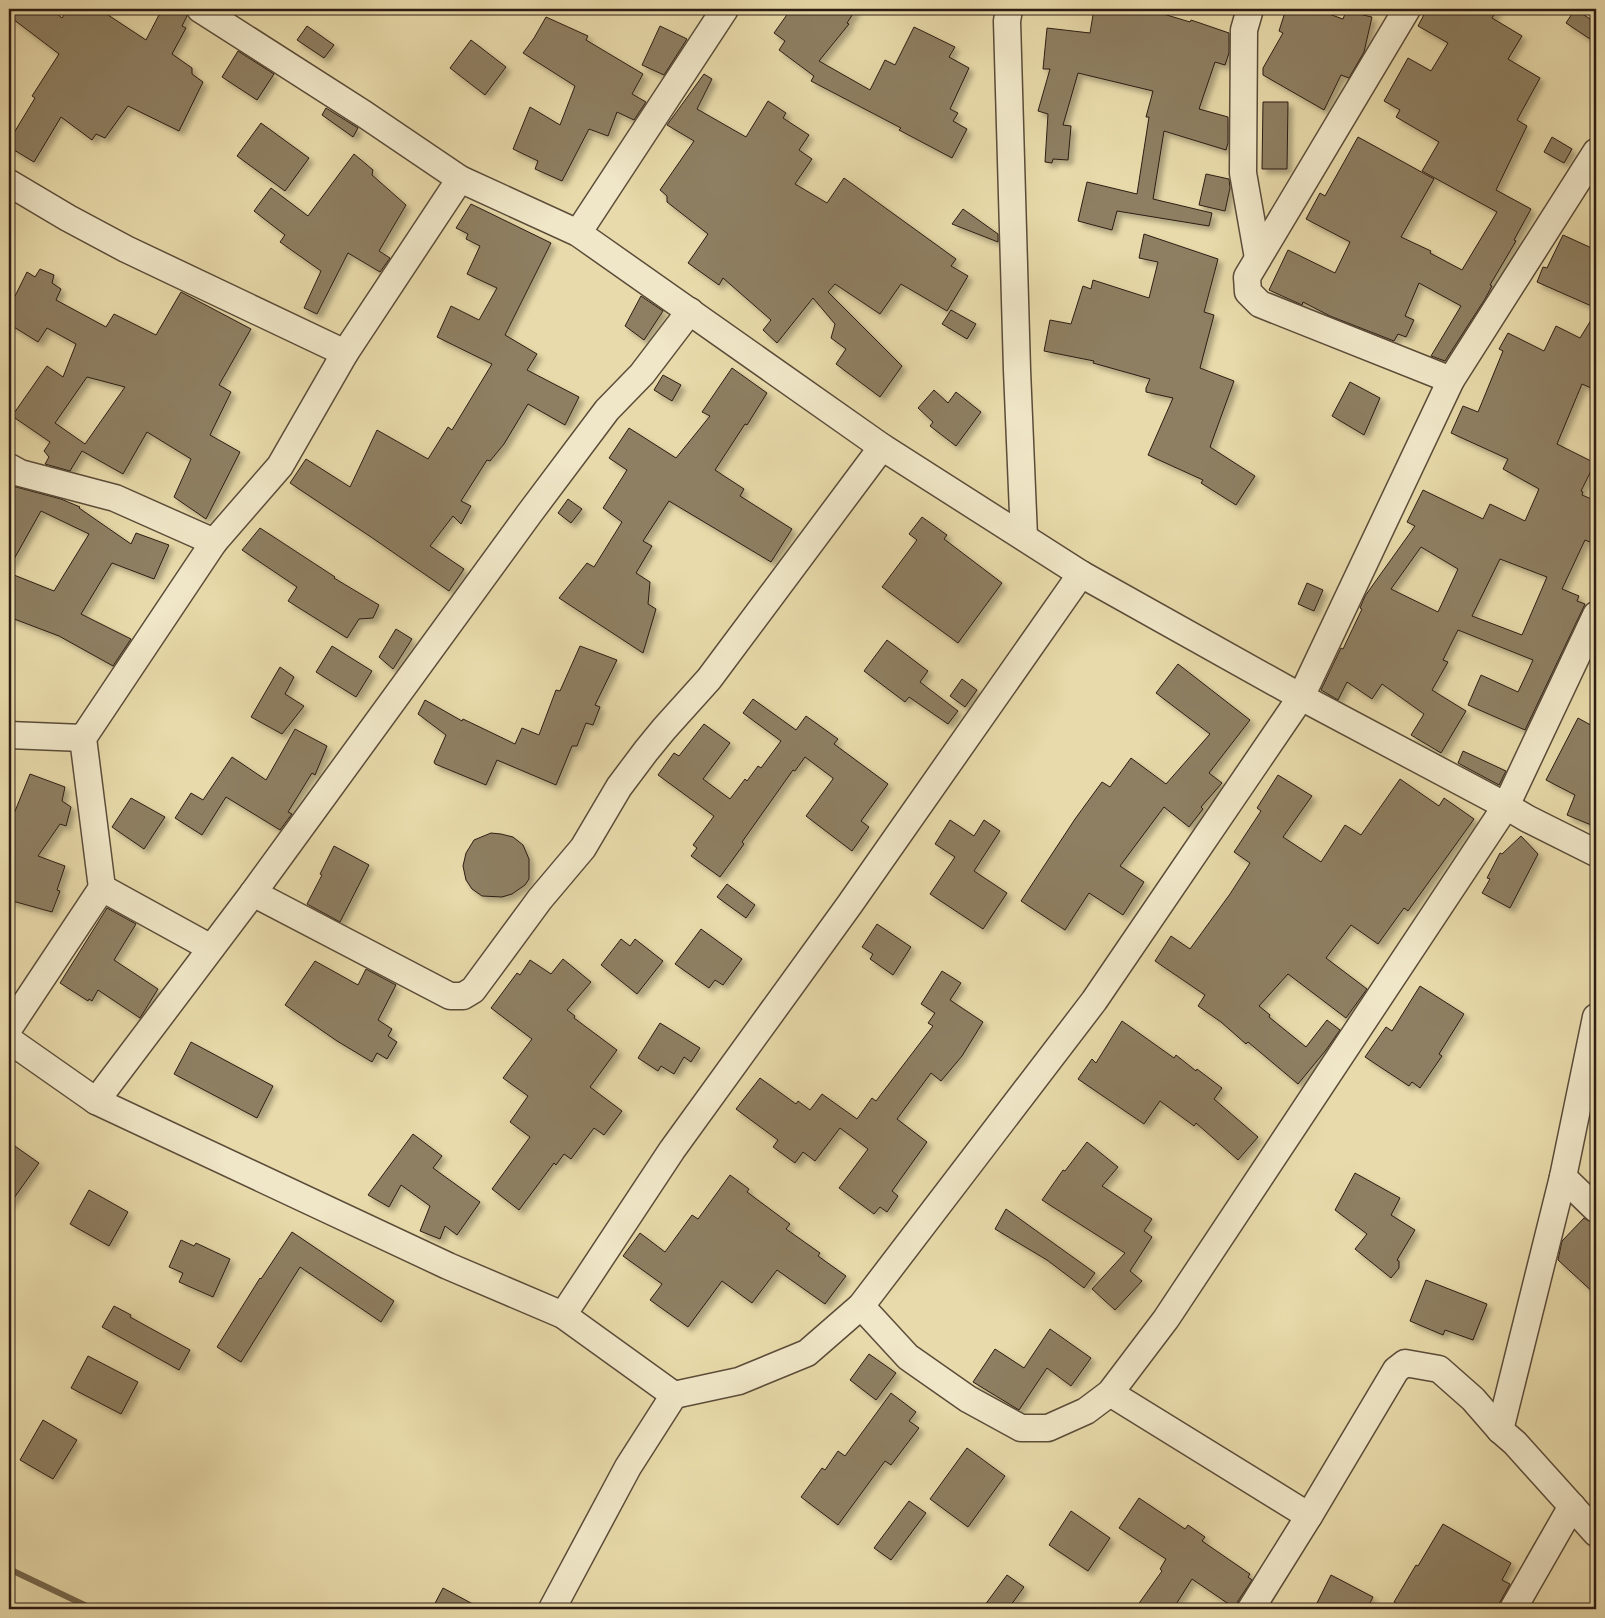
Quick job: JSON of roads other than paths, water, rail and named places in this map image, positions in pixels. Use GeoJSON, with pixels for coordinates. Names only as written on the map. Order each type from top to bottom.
{"type":"FeatureCollection","features":[{"type":"Feature","properties":{"kind":"street"},"geometry":{"type":"LineString","coordinates":[[200,9],[364,114],[460,179],[578,233],[882,446],[1081,574],[1301,697],[1528,819],[1596,853]]}},
{"type":"Feature","properties":{"kind":"street"},"geometry":{"type":"LineString","coordinates":[[578,233],[725,9]]}},
{"type":"Feature","properties":{"kind":"street"},"geometry":{"type":"LineString","coordinates":[[1009,9],[1007,20],[1016,341],[1024,537]]}},
{"type":"Feature","properties":{"kind":"street"},"geometry":{"type":"LineString","coordinates":[[1250,9],[1244,30],[1243,173],[1258,258]]}},
{"type":"Feature","properties":{"kind":"street"},"geometry":{"type":"LineString","coordinates":[[1407,9],[1247,277],[1248,292],[1260,304],[1451,380]]}},
{"type":"Feature","properties":{"kind":"street"},"geometry":{"type":"LineString","coordinates":[[552,1609],[628,1466],[674,1396],[739,1381],[807,1353],[861,1306],[1094,1001],[1301,697],[1451,380],[1596,152]]}},
{"type":"Feature","properties":{"kind":"street"},"geometry":{"type":"LineString","coordinates":[[9,1028],[102,888],[83,738],[214,542],[280,466],[345,353],[460,179]]}},
{"type":"Feature","properties":{"kind":"street"},"geometry":{"type":"LineString","coordinates":[[9,183],[126,249],[345,353]]}},
{"type":"Feature","properties":{"kind":"street"},"geometry":{"type":"LineString","coordinates":[[96,1101],[252,893],[607,410],[642,374],[690,311]]}},
{"type":"Feature","properties":{"kind":"street"},"geometry":{"type":"LineString","coordinates":[[252,893],[450,996],[462,996],[473,990],[540,899],[583,848],[620,788],[641,759],[664,729],[709,679],[882,446]]}},
{"type":"Feature","properties":{"kind":"street"},"geometry":{"type":"LineString","coordinates":[[9,467],[20,473],[115,498],[214,542]]}},
{"type":"Feature","properties":{"kind":"street"},"geometry":{"type":"LineString","coordinates":[[563,1315],[672,1150],[850,904],[1081,574]]}},
{"type":"Feature","properties":{"kind":"street"},"geometry":{"type":"LineString","coordinates":[[861,1306],[908,1357],[968,1399],[1021,1428],[1048,1428],[1086,1411],[1110,1394],[1166,1319],[1506,806],[1596,615]]}},
{"type":"Feature","properties":{"kind":"street"},"geometry":{"type":"LineString","coordinates":[[9,735],[83,738]]}},
{"type":"Feature","properties":{"kind":"street"},"geometry":{"type":"LineString","coordinates":[[102,888],[211,948]]}},
{"type":"Feature","properties":{"kind":"street"},"geometry":{"type":"LineString","coordinates":[[1500,1430],[1562,1176],[1596,1017]]}},
{"type":"Feature","properties":{"kind":"street"},"geometry":{"type":"LineString","coordinates":[[9,1040],[96,1101],[448,1266],[563,1315],[674,1396]]}},
{"type":"Feature","properties":{"kind":"street"},"geometry":{"type":"LineString","coordinates":[[1562,1176],[1596,1208]]}},
{"type":"Feature","properties":{"kind":"street"},"geometry":{"type":"LineString","coordinates":[[1251,1609],[1396,1370],[1405,1362],[1439,1369],[1473,1399],[1596,1533]]}},
{"type":"Feature","properties":{"kind":"street"},"geometry":{"type":"LineString","coordinates":[[1110,1394],[1309,1516]]}},
{"type":"Feature","properties":{"kind":"street"},"geometry":{"type":"LineString","coordinates":[[1513,1609],[1572,1506]]}},
{"type":"Feature","properties":{"kind":"waterway"},"geometry":{"type":"LineString","coordinates":[[9,1569],[93,1609]]}}]}
